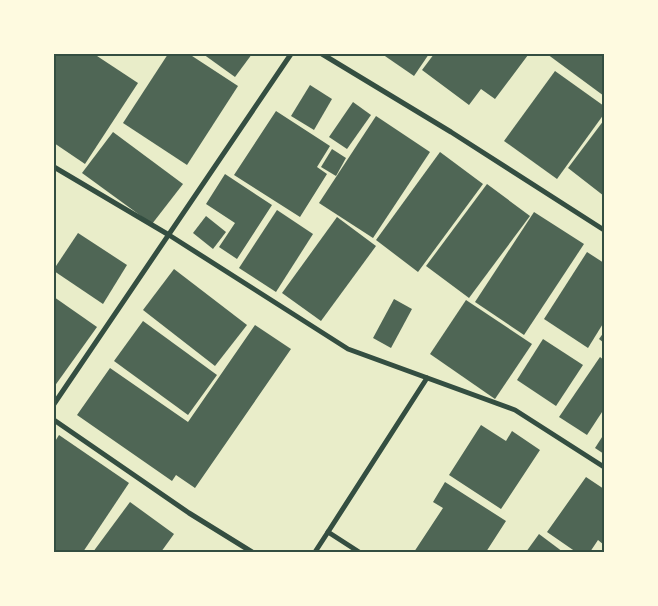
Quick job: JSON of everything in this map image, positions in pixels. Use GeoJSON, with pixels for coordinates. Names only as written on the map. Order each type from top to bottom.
{"type":"FeatureCollection","features":[{"type":"Feature","properties":{"kind":"street"},"geometry":{"type":"LineString","coordinates":[[54,404],[291,54]]}},
{"type":"Feature","properties":{"kind":"street"},"geometry":{"type":"LineString","coordinates":[[322,54],[451,132],[604,230]]}},
{"type":"Feature","properties":{"kind":"street"},"geometry":{"type":"LineString","coordinates":[[54,167],[169,236],[348,349],[515,410],[604,468]]}},
{"type":"Feature","properties":{"kind":"street"},"geometry":{"type":"LineString","coordinates":[[315,552],[427,378]]}},
{"type":"Feature","properties":{"kind":"street"},"geometry":{"type":"LineString","coordinates":[[54,420],[189,513],[252,552]]}},
{"type":"Feature","properties":{"kind":"street"},"geometry":{"type":"LineString","coordinates":[[328,532],[359,552]]}},
{"type":"Feature","properties":{"kind":"building"},"geometry":{"type":"Polygon","coordinates":[[[54,54],[94,54],[138,83],[85,164],[54,143],[54,54]]]}},
{"type":"Feature","properties":{"kind":"building"},"geometry":{"type":"Polygon","coordinates":[[[168,54],[189,54],[238,86],[187,165],[123,123],[168,54]]]}},
{"type":"Feature","properties":{"kind":"building"},"geometry":{"type":"Polygon","coordinates":[[[203,54],[252,54],[235,77],[203,54]]]}},
{"type":"Feature","properties":{"kind":"building"},"geometry":{"type":"Polygon","coordinates":[[[382,54],[429,54],[414,76],[382,54]]]}},
{"type":"Feature","properties":{"kind":"building"},"geometry":{"type":"Polygon","coordinates":[[[434,54],[528,55],[495,99],[481,89],[469,105],[422,70],[434,54]]]}},
{"type":"Feature","properties":{"kind":"building"},"geometry":{"type":"Polygon","coordinates":[[[547,54],[604,54],[604,96],[547,54]]]}},
{"type":"Feature","properties":{"kind":"building"},"geometry":{"type":"Polygon","coordinates":[[[555,71],[604,106],[604,114],[557,179],[504,141],[555,71]]]}},
{"type":"Feature","properties":{"kind":"building"},"geometry":{"type":"Polygon","coordinates":[[[310,85],[332,99],[314,130],[291,116],[310,85]]]}},
{"type":"Feature","properties":{"kind":"building"},"geometry":{"type":"Polygon","coordinates":[[[353,102],[371,115],[347,149],[329,137],[353,102]]]}},
{"type":"Feature","properties":{"kind":"building"},"geometry":{"type":"Polygon","coordinates":[[[276,111],[330,146],[317,167],[327,174],[300,217],[234,175],[276,111]]]}},
{"type":"Feature","properties":{"kind":"building"},"geometry":{"type":"Polygon","coordinates":[[[376,116],[430,152],[373,238],[319,203],[376,116]]]}},
{"type":"Feature","properties":{"kind":"building"},"geometry":{"type":"Polygon","coordinates":[[[604,120],[604,196],[568,168],[604,120]]]}},
{"type":"Feature","properties":{"kind":"building"},"geometry":{"type":"Polygon","coordinates":[[[113,132],[183,184],[152,224],[82,173],[113,132]]]}},
{"type":"Feature","properties":{"kind":"building"},"geometry":{"type":"Polygon","coordinates":[[[332,149],[346,158],[336,176],[321,167],[332,149]]]}},
{"type":"Feature","properties":{"kind":"building"},"geometry":{"type":"Polygon","coordinates":[[[440,152],[483,184],[418,272],[376,240],[440,152]]]}},
{"type":"Feature","properties":{"kind":"building"},"geometry":{"type":"Polygon","coordinates":[[[225,174],[272,205],[237,259],[219,247],[235,223],[206,204],[225,174]]]}},
{"type":"Feature","properties":{"kind":"building"},"geometry":{"type":"Polygon","coordinates":[[[487,184],[530,216],[469,298],[426,266],[487,184]]]}},
{"type":"Feature","properties":{"kind":"building"},"geometry":{"type":"Polygon","coordinates":[[[277,210],[313,234],[276,292],[239,268],[277,210]]]}},
{"type":"Feature","properties":{"kind":"building"},"geometry":{"type":"Polygon","coordinates":[[[534,212],[584,244],[524,335],[475,302],[534,212]]]}},
{"type":"Feature","properties":{"kind":"building"},"geometry":{"type":"Polygon","coordinates":[[[206,216],[226,232],[213,249],[193,233],[206,216]]]}},
{"type":"Feature","properties":{"kind":"building"},"geometry":{"type":"Polygon","coordinates":[[[337,217],[376,246],[321,321],[282,293],[337,217]]]}},
{"type":"Feature","properties":{"kind":"building"},"geometry":{"type":"Polygon","coordinates":[[[78,233],[127,265],[103,304],[54,271],[78,233]]]}},
{"type":"Feature","properties":{"kind":"building"},"geometry":{"type":"Polygon","coordinates":[[[587,252],[604,263],[604,322],[588,348],[544,319],[587,252]]]}},
{"type":"Feature","properties":{"kind":"building"},"geometry":{"type":"Polygon","coordinates":[[[174,269],[247,325],[215,366],[143,310],[174,269]]]}},
{"type":"Feature","properties":{"kind":"building"},"geometry":{"type":"Polygon","coordinates":[[[54,297],[97,327],[54,387],[54,297]]]}},
{"type":"Feature","properties":{"kind":"building"},"geometry":{"type":"Polygon","coordinates":[[[394,299],[412,309],[391,348],[373,338],[394,299]]]}},
{"type":"Feature","properties":{"kind":"building"},"geometry":{"type":"Polygon","coordinates":[[[466,300],[532,344],[495,399],[430,354],[466,300]]]}},
{"type":"Feature","properties":{"kind":"building"},"geometry":{"type":"Polygon","coordinates":[[[143,321],[217,375],[188,415],[114,361],[143,321]]]}},
{"type":"Feature","properties":{"kind":"building"},"geometry":{"type":"Polygon","coordinates":[[[255,325],[291,349],[195,488],[176,475],[172,481],[77,415],[110,368],[188,422],[255,325]]]}},
{"type":"Feature","properties":{"kind":"building"},"geometry":{"type":"Polygon","coordinates":[[[604,332],[604,343],[599,339],[604,332]]]}},
{"type":"Feature","properties":{"kind":"building"},"geometry":{"type":"Polygon","coordinates":[[[543,339],[583,365],[556,406],[517,380],[543,339]]]}},
{"type":"Feature","properties":{"kind":"building"},"geometry":{"type":"Polygon","coordinates":[[[600,357],[604,360],[604,409],[587,435],[559,417],[600,357]]]}},
{"type":"Feature","properties":{"kind":"building"},"geometry":{"type":"Polygon","coordinates":[[[481,425],[506,441],[512,431],[540,450],[501,509],[449,475],[481,425]]]}},
{"type":"Feature","properties":{"kind":"building"},"geometry":{"type":"Polygon","coordinates":[[[604,434],[604,454],[595,448],[604,434]]]}},
{"type":"Feature","properties":{"kind":"building"},"geometry":{"type":"Polygon","coordinates":[[[59,435],[129,483],[83,552],[54,552],[54,443],[59,435]]]}},
{"type":"Feature","properties":{"kind":"building"},"geometry":{"type":"Polygon","coordinates":[[[586,477],[604,489],[604,545],[598,540],[590,552],[576,552],[547,532],[586,477]]]}},
{"type":"Feature","properties":{"kind":"building"},"geometry":{"type":"Polygon","coordinates":[[[445,482],[506,521],[486,552],[414,552],[443,508],[433,502],[445,482]]]}},
{"type":"Feature","properties":{"kind":"building"},"geometry":{"type":"Polygon","coordinates":[[[130,502],[174,534],[161,552],[93,552],[130,502]]]}},
{"type":"Feature","properties":{"kind":"building"},"geometry":{"type":"Polygon","coordinates":[[[539,534],[563,552],[526,552],[539,534]]]}}]}
